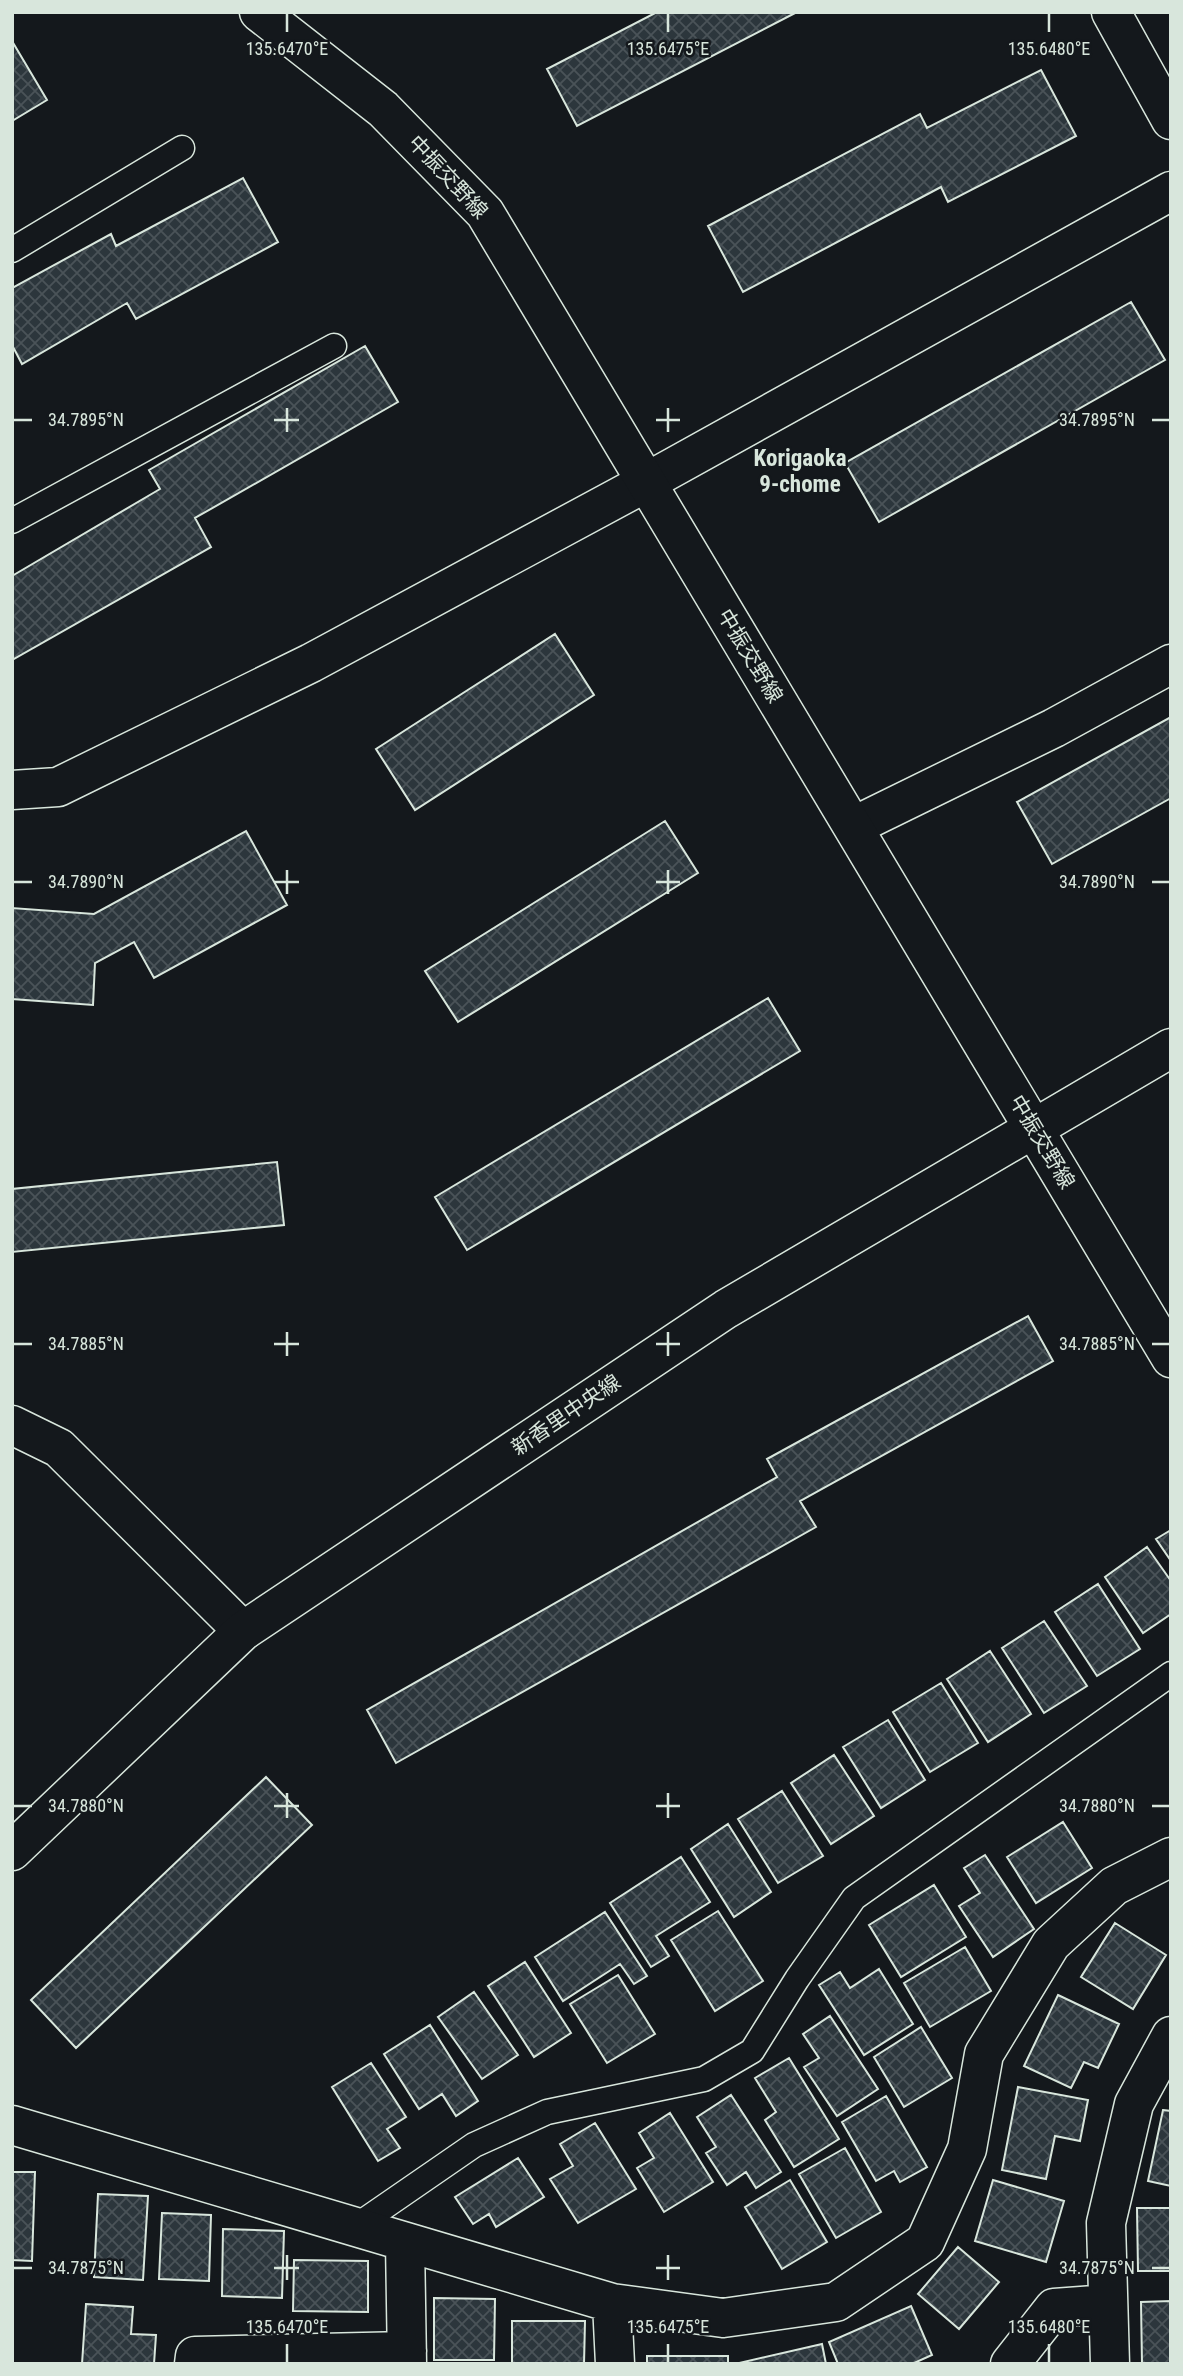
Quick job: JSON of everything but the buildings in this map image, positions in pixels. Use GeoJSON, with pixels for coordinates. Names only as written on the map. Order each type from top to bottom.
{"type":"FeatureCollection","features":[{"type":"Feature","properties":{"kind":"street","name":"中振交野線"},"geometry":{"type":"LineString","coordinates":[[259,12],[383,108],[485,213],[1171,1358]]}},
{"type":"Feature","properties":{"kind":"street"},"geometry":{"type":"LineString","coordinates":[[1111,12],[1171,120]]}},
{"type":"Feature","properties":{"kind":"street"},"geometry":{"type":"LineString","coordinates":[[12,790],[58,787],[311,663],[645,483],[1171,191]]}},
{"type":"Feature","properties":{"kind":"street"},"geometry":{"type":"LineString","coordinates":[[854,826],[1054,729],[1171,664]]}},
{"type":"Feature","properties":{"kind":"street","name":"新香里中央線"},"geometry":{"type":"LineString","coordinates":[[12,1851],[243,1631],[726,1309],[1171,1048]]}},
{"type":"Feature","properties":{"kind":"street"},"geometry":{"type":"LineString","coordinates":[[12,1425],[59,1448],[243,1631]]}},
{"type":"Feature","properties":{"kind":"street"},"geometry":{"type":"LineString","coordinates":[[12,2125],[612,2303],[723,2318],[835,2302],[925,2242],[967,2149],[984,2054],[1051,1944],[1114,1886],[1171,1857]]}},
{"type":"Feature","properties":{"kind":"street"},"geometry":{"type":"LineString","coordinates":[[1110,2364],[1106,2223],[1134,2104],[1171,2036]]}},
{"type":"Feature","properties":{"kind":"street"},"geometry":{"type":"LineString","coordinates":[[194,2364],[195,2356],[407,2357],[405,2242]]}},
{"type":"Feature","properties":{"kind":"street"},"geometry":{"type":"LineString","coordinates":[[612,2303],[615,2364]]}},
{"type":"Feature","properties":{"kind":"street"},"geometry":{"type":"LineString","coordinates":[[1010,2364],[1054,2308],[1108,2304]]}},
{"type":"Feature","properties":{"kind":"lane"},"geometry":{"type":"LineString","coordinates":[[12,250],[182,148]]}},
{"type":"Feature","properties":{"kind":"lane"},"geometry":{"type":"LineString","coordinates":[[12,521],[334,346]]}},
{"type":"Feature","properties":{"kind":"lane"},"geometry":{"type":"LineString","coordinates":[[355,2227],[474,2145],[547,2112],[704,2079],[752,2051],[797,1979],[854,1898],[1171,1674]]}},
{"type":"Feature","properties":{"kind":"district","name":"Korigaoka 9-chome"},"geometry":{"type":"Point","coordinates":[800,471]}}]}
